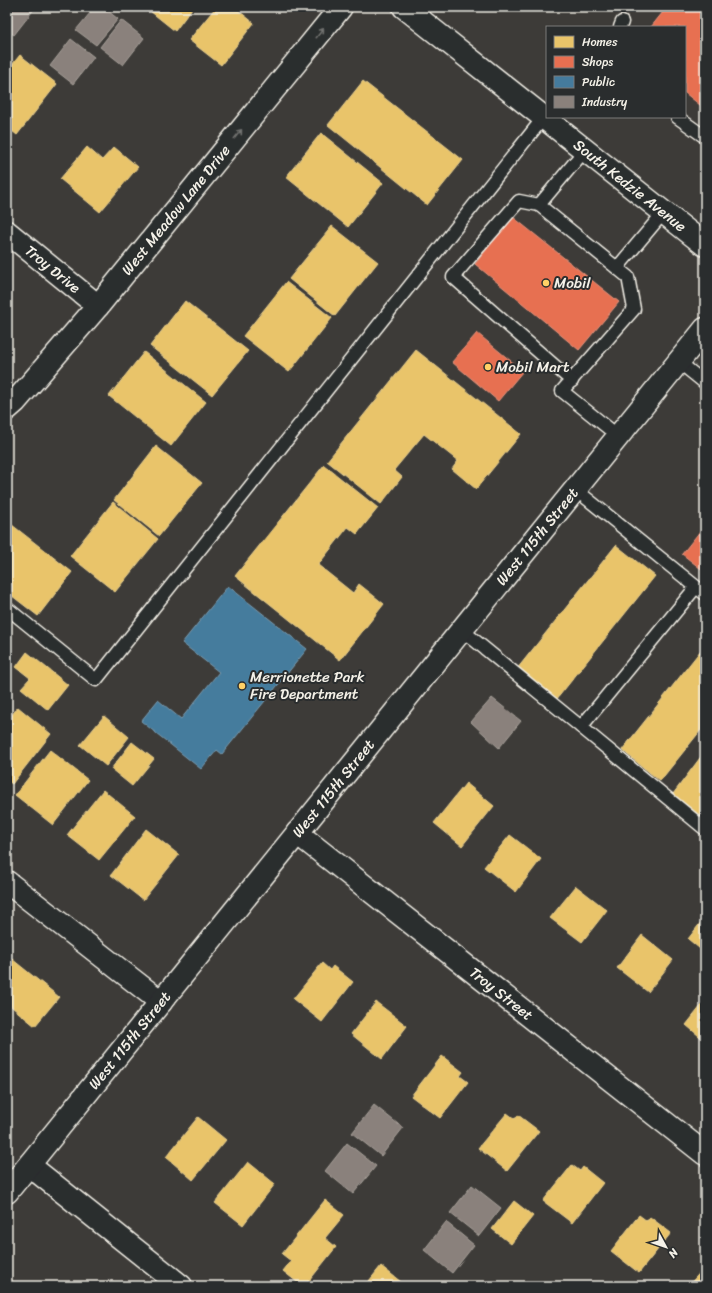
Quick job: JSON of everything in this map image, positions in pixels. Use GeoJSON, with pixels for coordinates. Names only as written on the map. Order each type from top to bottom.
{"type":"FeatureCollection","features":[{"type":"Feature","properties":{"kind":"street","name":"West Meadow Lane Drive"},"geometry":{"type":"LineString","coordinates":[[7,409],[15,402],[98,306],[341,7]]}},
{"type":"Feature","properties":{"kind":"street","name":"South Kedzie Avenue"},"geometry":{"type":"LineString","coordinates":[[404,7],[705,245]]}},
{"type":"Feature","properties":{"kind":"street","name":"Troy Drive"},"geometry":{"type":"LineString","coordinates":[[7,232],[98,306]]}},
{"type":"Feature","properties":{"kind":"street","name":"West 115th Street"},"geometry":{"type":"LineString","coordinates":[[7,1192],[705,329]]}},
{"type":"Feature","properties":{"kind":"street","name":"Troy Street"},"geometry":{"type":"LineString","coordinates":[[297,833],[705,1154]]}},
{"type":"Feature","properties":{"kind":"street"},"geometry":{"type":"LineString","coordinates":[[7,882],[161,1002]]}},
{"type":"Feature","properties":{"kind":"street"},"geometry":{"type":"LineString","coordinates":[[29,1165],[181,1286]]}},
{"type":"Feature","properties":{"kind":"lane"},"geometry":{"type":"LineString","coordinates":[[7,608],[96,680],[544,117]]}},
{"type":"Feature","properties":{"kind":"lane"},"geometry":{"type":"LineString","coordinates":[[678,118],[705,137]]}},
{"type":"Feature","properties":{"kind":"lane"},"geometry":{"type":"LineString","coordinates":[[539,206],[585,150]]}},
{"type":"Feature","properties":{"kind":"lane"},"geometry":{"type":"LineString","coordinates":[[572,381],[453,277],[519,201],[539,206],[628,277],[634,309],[572,381],[562,392],[618,436]]}},
{"type":"Feature","properties":{"kind":"lane"},"geometry":{"type":"LineString","coordinates":[[617,268],[664,212]]}},
{"type":"Feature","properties":{"kind":"lane"},"geometry":{"type":"LineString","coordinates":[[679,362],[705,383]]}},
{"type":"Feature","properties":{"kind":"lane"},"geometry":{"type":"LineString","coordinates":[[575,489],[701,591],[581,728]]}},
{"type":"Feature","properties":{"kind":"lane"},"geometry":{"type":"LineString","coordinates":[[462,630],[705,829]]}},
{"type":"Feature","properties":{"kind":"building: Homes"},"geometry":{"type":"Polygon","coordinates":[[[145,7],[193,7],[175,31],[145,7]]]}},
{"type":"Feature","properties":{"kind":"building: Homes"},"geometry":{"type":"Polygon","coordinates":[[[216,7],[234,7],[254,23],[221,65],[189,40],[216,7]]]}},
{"type":"Feature","properties":{"kind":"building: Homes"},"geometry":{"type":"Polygon","coordinates":[[[20,55],[57,84],[17,135],[7,127],[7,71],[20,55]]]}},
{"type":"Feature","properties":{"kind":"building: Homes"},"geometry":{"type":"Polygon","coordinates":[[[363,81],[463,160],[427,205],[328,125],[363,81]]]}},
{"type":"Feature","properties":{"kind":"building: Homes"},"geometry":{"type":"Polygon","coordinates":[[[321,133],[383,183],[348,227],[286,177],[321,133]]]}},
{"type":"Feature","properties":{"kind":"building: Homes"},"geometry":{"type":"Polygon","coordinates":[[[87,147],[102,160],[114,147],[138,167],[100,212],[60,179],[87,147]]]}},
{"type":"Feature","properties":{"kind":"building: Homes"},"geometry":{"type":"Polygon","coordinates":[[[332,226],[378,262],[335,316],[289,279],[332,226]]]}},
{"type":"Feature","properties":{"kind":"building: Homes"},"geometry":{"type":"Polygon","coordinates":[[[286,282],[332,318],[289,372],[243,336],[286,282]]]}},
{"type":"Feature","properties":{"kind":"building: Homes"},"geometry":{"type":"Polygon","coordinates":[[[185,301],[248,351],[212,395],[150,346],[185,301]]]}},
{"type":"Feature","properties":{"kind":"building: Homes"},"geometry":{"type":"Polygon","coordinates":[[[416,350],[521,434],[476,489],[452,469],[458,461],[424,434],[394,470],[402,477],[381,504],[327,461],[416,350]]]}},
{"type":"Feature","properties":{"kind":"building: Homes"},"geometry":{"type":"Polygon","coordinates":[[[144,352],[206,402],[171,446],[109,396],[144,352]]]}},
{"type":"Feature","properties":{"kind":"building: Homes"},"geometry":{"type":"Polygon","coordinates":[[[156,446],[202,483],[159,536],[114,500],[156,446]]]}},
{"type":"Feature","properties":{"kind":"building: Homes"},"geometry":{"type":"Polygon","coordinates":[[[324,465],[378,508],[357,534],[348,527],[318,565],[353,593],[359,584],[384,604],[340,660],[235,576],[324,465]]]}},
{"type":"Feature","properties":{"kind":"building: Homes"},"geometry":{"type":"Polygon","coordinates":[[[113,502],[158,539],[115,592],[70,556],[113,502]]]}},
{"type":"Feature","properties":{"kind":"building: Homes"},"geometry":{"type":"Polygon","coordinates":[[[7,521],[72,572],[38,616],[7,592],[7,521]]]}},
{"type":"Feature","properties":{"kind":"building: Homes"},"geometry":{"type":"Polygon","coordinates":[[[616,545],[655,576],[556,700],[517,669],[616,545]]]}},
{"type":"Feature","properties":{"kind":"building: Homes"},"geometry":{"type":"Polygon","coordinates":[[[705,645],[705,725],[660,781],[622,750],[705,645]]]}},
{"type":"Feature","properties":{"kind":"building: Homes"},"geometry":{"type":"Polygon","coordinates":[[[27,652],[68,685],[48,710],[21,688],[30,678],[16,667],[27,652]]]}},
{"type":"Feature","properties":{"kind":"building: Homes"},"geometry":{"type":"Polygon","coordinates":[[[18,707],[51,734],[12,784],[7,780],[7,721],[18,707]]]}},
{"type":"Feature","properties":{"kind":"building: Homes"},"geometry":{"type":"Polygon","coordinates":[[[104,716],[129,737],[106,766],[80,745],[104,716]]]}},
{"type":"Feature","properties":{"kind":"building: Homes"},"geometry":{"type":"Polygon","coordinates":[[[132,742],[154,759],[132,786],[111,769],[132,742]]]}},
{"type":"Feature","properties":{"kind":"building: Homes"},"geometry":{"type":"Polygon","coordinates":[[[50,750],[88,780],[53,825],[15,795],[50,750]]]}},
{"type":"Feature","properties":{"kind":"building: Homes"},"geometry":{"type":"Polygon","coordinates":[[[703,754],[705,756],[705,819],[673,794],[703,754]]]}},
{"type":"Feature","properties":{"kind":"building: Homes"},"geometry":{"type":"Polygon","coordinates":[[[466,783],[494,806],[462,846],[434,823],[466,783]]]}},
{"type":"Feature","properties":{"kind":"building: Homes"},"geometry":{"type":"Polygon","coordinates":[[[103,790],[135,816],[99,860],[67,835],[103,790]]]}},
{"type":"Feature","properties":{"kind":"building: Homes"},"geometry":{"type":"Polygon","coordinates":[[[146,829],[179,855],[143,900],[111,875],[146,829]]]}},
{"type":"Feature","properties":{"kind":"building: Homes"},"geometry":{"type":"Polygon","coordinates":[[[510,835],[541,859],[516,892],[484,867],[510,835]]]}},
{"type":"Feature","properties":{"kind":"building: Homes"},"geometry":{"type":"Polygon","coordinates":[[[576,886],[607,910],[582,942],[550,918],[576,886]]]}},
{"type":"Feature","properties":{"kind":"building: Homes"},"geometry":{"type":"Polygon","coordinates":[[[705,917],[705,953],[688,939],[705,917]]]}},
{"type":"Feature","properties":{"kind":"building: Homes"},"geometry":{"type":"Polygon","coordinates":[[[642,935],[673,960],[648,992],[617,968],[642,935]]]}},
{"type":"Feature","properties":{"kind":"building: Homes"},"geometry":{"type":"Polygon","coordinates":[[[7,955],[59,997],[35,1026],[7,1003],[7,955]]]}},
{"type":"Feature","properties":{"kind":"building: Homes"},"geometry":{"type":"Polygon","coordinates":[[[322,963],[330,970],[333,966],[353,982],[322,1022],[293,999],[322,963]]]}},
{"type":"Feature","properties":{"kind":"building: Homes"},"geometry":{"type":"Polygon","coordinates":[[[705,1001],[705,1041],[686,1025],[705,1001]]]}},
{"type":"Feature","properties":{"kind":"building: Homes"},"geometry":{"type":"Polygon","coordinates":[[[376,1002],[407,1026],[382,1059],[351,1034],[376,1002]]]}},
{"type":"Feature","properties":{"kind":"building: Homes"},"geometry":{"type":"Polygon","coordinates":[[[442,1056],[463,1072],[460,1076],[468,1082],[440,1118],[411,1096],[442,1056]]]}},
{"type":"Feature","properties":{"kind":"building: Homes"},"geometry":{"type":"Polygon","coordinates":[[[507,1113],[515,1119],[518,1115],[539,1131],[507,1171],[478,1148],[507,1113]]]}},
{"type":"Feature","properties":{"kind":"building: Homes"},"geometry":{"type":"Polygon","coordinates":[[[198,1117],[226,1140],[193,1180],[166,1157],[198,1117]]]}},
{"type":"Feature","properties":{"kind":"building: Homes"},"geometry":{"type":"Polygon","coordinates":[[[248,1162],[275,1184],[243,1225],[215,1203],[248,1162]]]}},
{"type":"Feature","properties":{"kind":"building: Homes"},"geometry":{"type":"Polygon","coordinates":[[[572,1165],[580,1171],[583,1167],[603,1183],[572,1223],[543,1201],[572,1165]]]}},
{"type":"Feature","properties":{"kind":"building: Homes"},"geometry":{"type":"Polygon","coordinates":[[[325,1200],[344,1215],[325,1238],[336,1247],[305,1286],[302,1286],[283,1271],[291,1261],[282,1254],[325,1200]]]}},
{"type":"Feature","properties":{"kind":"building: Homes"},"geometry":{"type":"Polygon","coordinates":[[[514,1201],[533,1216],[511,1244],[492,1229],[514,1201]]]}},
{"type":"Feature","properties":{"kind":"building: Homes"},"geometry":{"type":"Polygon","coordinates":[[[639,1215],[647,1221],[650,1217],[671,1233],[639,1273],[611,1251],[639,1215]]]}},
{"type":"Feature","properties":{"kind":"building: Homes"},"geometry":{"type":"Polygon","coordinates":[[[381,1266],[406,1286],[365,1286],[381,1266]]]}},
{"type":"Feature","properties":{"kind":"building: Homes"},"geometry":{"type":"Polygon","coordinates":[[[705,1267],[705,1286],[688,1286],[705,1267]]]}},
{"type":"Feature","properties":{"kind":"building: Shops"},"geometry":{"type":"Polygon","coordinates":[[[667,7],[705,7],[705,109],[686,94],[686,26],[652,26],[667,7]]]}},
{"type":"Feature","properties":{"kind":"building: Shops","name":"Mobil"},"geometry":{"type":"Polygon","coordinates":[[[513,217],[619,302],[579,350],[475,264],[513,217]]]}},
{"type":"Feature","properties":{"kind":"building: Shops","name":"Mobil Mart"},"geometry":{"type":"Polygon","coordinates":[[[477,333],[523,371],[498,401],[452,362],[477,333]]]}},
{"type":"Feature","properties":{"kind":"building: Shops"},"geometry":{"type":"Polygon","coordinates":[[[705,525],[705,572],[682,554],[705,525]]]}},
{"type":"Feature","properties":{"kind":"building: Public","name":"Merrionette Park Fire Department"},"geometry":{"type":"Polygon","coordinates":[[[228,586],[307,649],[222,754],[217,750],[201,769],[141,721],[158,700],[181,719],[219,672],[182,643],[228,586]]]}},
{"type":"Feature","properties":{"kind":"building: Industry"},"geometry":{"type":"Polygon","coordinates":[[[7,7],[35,8],[14,35],[7,30],[7,7]]]}},
{"type":"Feature","properties":{"kind":"building: Industry"},"geometry":{"type":"Polygon","coordinates":[[[95,7],[103,7],[118,19],[96,45],[76,30],[95,7]]]}},
{"type":"Feature","properties":{"kind":"building: Industry"},"geometry":{"type":"Polygon","coordinates":[[[121,20],[144,38],[123,65],[100,47],[121,20]]]}},
{"type":"Feature","properties":{"kind":"building: Industry"},"geometry":{"type":"Polygon","coordinates":[[[71,39],[94,57],[73,84],[50,66],[71,39]]]}},
{"type":"Feature","properties":{"kind":"building: Industry"},"geometry":{"type":"Polygon","coordinates":[[[492,698],[521,721],[499,748],[471,722],[492,698]]]}},
{"type":"Feature","properties":{"kind":"building: Industry"},"geometry":{"type":"Polygon","coordinates":[[[374,1105],[403,1128],[381,1156],[352,1133],[374,1105]]]}},
{"type":"Feature","properties":{"kind":"building: Industry"},"geometry":{"type":"Polygon","coordinates":[[[347,1143],[376,1166],[353,1194],[325,1171],[347,1143]]]}},
{"type":"Feature","properties":{"kind":"building: Industry"},"geometry":{"type":"Polygon","coordinates":[[[472,1185],[501,1208],[479,1236],[450,1213],[472,1185]]]}},
{"type":"Feature","properties":{"kind":"building: Industry"},"geometry":{"type":"Polygon","coordinates":[[[446,1222],[474,1245],[452,1273],[424,1250],[446,1222]]]}},
{"type":"Feature","properties":{"kind":"place","name":"Mobil"},"geometry":{"type":"Point","coordinates":[546,283]}},
{"type":"Feature","properties":{"kind":"place","name":"Mobil Mart"},"geometry":{"type":"Point","coordinates":[488,367]}},
{"type":"Feature","properties":{"kind":"place","name":"Merrionette Park Fire Department"},"geometry":{"type":"Point","coordinates":[242,686]}}]}
